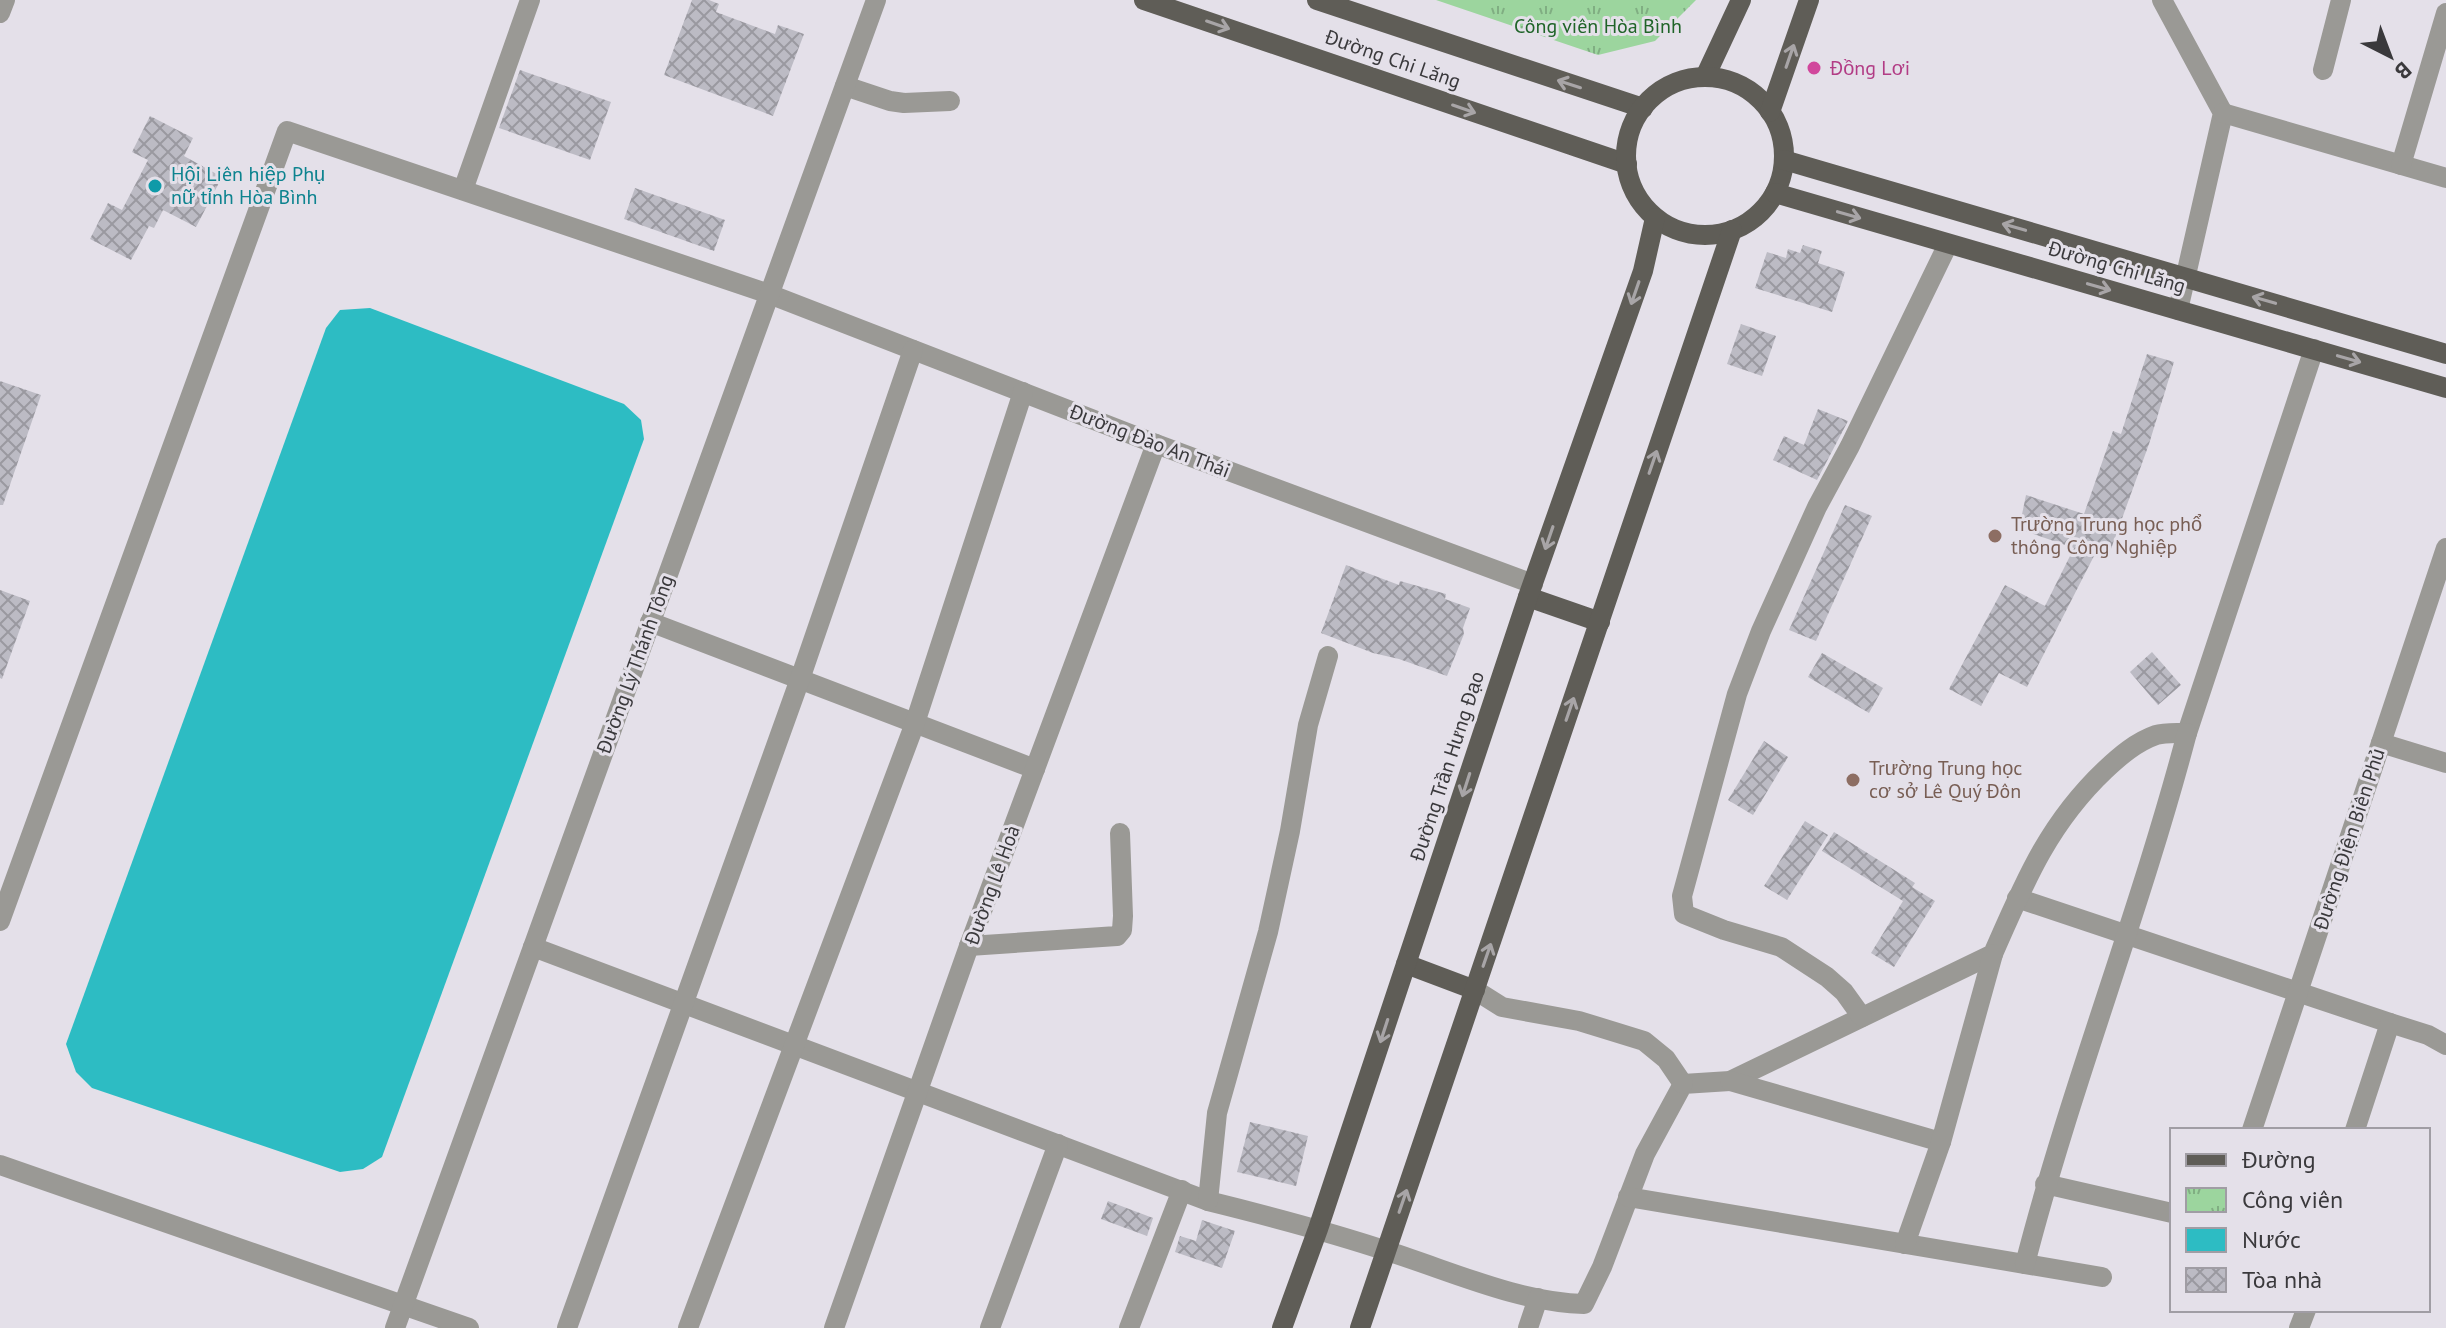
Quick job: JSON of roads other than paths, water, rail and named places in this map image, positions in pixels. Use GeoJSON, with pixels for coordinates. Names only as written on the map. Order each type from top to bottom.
{"type":"FeatureCollection","features":[{"type":"Feature","properties":{"kind":"main road","name":"Đường Chi Lăng"},"geometry":{"type":"LineString","coordinates":[[1144,0],[1627,164]]}},
{"type":"Feature","properties":{"kind":"main road","name":"Đường Chi Lăng"},"geometry":{"type":"LineString","coordinates":[[1317,0],[1643,108]]}},
{"type":"Feature","properties":{"kind":"main road"},"geometry":{"type":"LineString","coordinates":[[1705,77],[1741,0]]}},
{"type":"Feature","properties":{"kind":"main road"},"geometry":{"type":"LineString","coordinates":[[1770,112],[1809,0]]}},
{"type":"Feature","properties":{"kind":"main road"},"geometry":{"type":"LineString","coordinates":[[1705,77],[1742,86],[1770,112],[1781,135],[1784,160],[1775,193],[1756,215],[1732,230],[1718,234],[1678,231],[1655,218],[1635,194],[1627,164],[1629,135],[1643,108],[1660,92],[1681,81],[1705,77]]}},
{"type":"Feature","properties":{"kind":"main road","name":"Đường Chi Lăng"},"geometry":{"type":"LineString","coordinates":[[1784,160],[2446,354]]}},
{"type":"Feature","properties":{"kind":"main road","name":"Đường Chi Lăng"},"geometry":{"type":"LineString","coordinates":[[1775,193],[2446,388]]}},
{"type":"Feature","properties":{"kind":"main road","name":"Đường Trần Hưng Đạo"},"geometry":{"type":"LineString","coordinates":[[1282,1328],[1318,1229],[1530,591],[1643,271],[1655,218]]}},
{"type":"Feature","properties":{"kind":"main road"},"geometry":{"type":"LineString","coordinates":[[1360,1328],[1732,230]]}},
{"type":"Feature","properties":{"kind":"main road"},"geometry":{"type":"LineString","coordinates":[[1530,591],[1600,622]]}},
{"type":"Feature","properties":{"kind":"main road"},"geometry":{"type":"LineString","coordinates":[[1406,964],[1475,990]]}},
{"type":"Feature","properties":{"kind":"street"},"geometry":{"type":"LineString","coordinates":[[0,13],[5,0]]}},
{"type":"Feature","properties":{"kind":"street"},"geometry":{"type":"LineString","coordinates":[[463,190],[530,0]]}},
{"type":"Feature","properties":{"kind":"street","name":"Đường Lý Thánh Tông"},"geometry":{"type":"LineString","coordinates":[[395,1328],[876,0]]}},
{"type":"Feature","properties":{"kind":"street"},"geometry":{"type":"LineString","coordinates":[[2162,0],[2223,113],[2178,310]]}},
{"type":"Feature","properties":{"kind":"street"},"geometry":{"type":"LineString","coordinates":[[2323,70],[2341,0]]}},
{"type":"Feature","properties":{"kind":"street"},"geometry":{"type":"LineString","coordinates":[[2401,165],[2446,13]]}},
{"type":"Feature","properties":{"kind":"street"},"geometry":{"type":"LineString","coordinates":[[845,86],[904,103],[950,101]]}},
{"type":"Feature","properties":{"kind":"street"},"geometry":{"type":"LineString","coordinates":[[2223,113],[2446,178]]}},
{"type":"Feature","properties":{"kind":"street","name":"Đường Đào An Thái"},"geometry":{"type":"LineString","coordinates":[[0,921],[287,131],[769,294],[1530,591]]}},
{"type":"Feature","properties":{"kind":"street"},"geometry":{"type":"LineString","coordinates":[[1862,1017],[1844,992],[1827,977],[1781,947],[1684,914],[1682,896],[1737,694],[1761,631],[1817,507],[1948,244]]}},
{"type":"Feature","properties":{"kind":"street"},"geometry":{"type":"LineString","coordinates":[[2025,1264],[2045,1184],[2127,934],[2187,733],[2314,349]]}},
{"type":"Feature","properties":{"kind":"street"},"geometry":{"type":"LineString","coordinates":[[567,1328],[800,679],[913,350]]}},
{"type":"Feature","properties":{"kind":"street"},"geometry":{"type":"LineString","coordinates":[[688,1328],[915,723],[1023,392]]}},
{"type":"Feature","properties":{"kind":"street","name":"Đường Lê Hoà"},"geometry":{"type":"LineString","coordinates":[[834,1328],[969,946],[1156,444]]}},
{"type":"Feature","properties":{"kind":"street","name":"Đường Điện Biên Phủ"},"geometry":{"type":"LineString","coordinates":[[2253,1128],[2381,743],[2442,573],[2446,548]]}},
{"type":"Feature","properties":{"kind":"street"},"geometry":{"type":"LineString","coordinates":[[650,622],[1035,769]]}},
{"type":"Feature","properties":{"kind":"street"},"geometry":{"type":"LineString","coordinates":[[1208,1201],[1217,1113],[1268,932],[1290,831],[1308,725],[1328,656]]}},
{"type":"Feature","properties":{"kind":"street"},"geometry":{"type":"LineString","coordinates":[[1905,1244],[1941,1142],[1993,954],[2047,839],[2086,788],[2125,751],[2157,735],[2187,733]]}},
{"type":"Feature","properties":{"kind":"street"},"geometry":{"type":"LineString","coordinates":[[2381,743],[2446,763]]}},
{"type":"Feature","properties":{"kind":"street"},"geometry":{"type":"LineString","coordinates":[[969,946],[1117,936],[1122,930],[1123,916],[1120,833]]}},
{"type":"Feature","properties":{"kind":"street"},"geometry":{"type":"LineString","coordinates":[[2017,898],[2428,1035],[2446,1045]]}},
{"type":"Feature","properties":{"kind":"street"},"geometry":{"type":"LineString","coordinates":[[533,947],[1208,1201],[1318,1229],[1556,1303],[1584,1304],[1602,1267],[1645,1154],[1683,1084]]}},
{"type":"Feature","properties":{"kind":"street"},"geometry":{"type":"LineString","coordinates":[[1730,1081],[1993,954]]}},
{"type":"Feature","properties":{"kind":"street"},"geometry":{"type":"LineString","coordinates":[[1475,990],[1502,1007],[1579,1021],[1644,1041],[1666,1059],[1683,1084]]}},
{"type":"Feature","properties":{"kind":"street"},"geometry":{"type":"LineString","coordinates":[[2356,1128],[2390,1023]]}},
{"type":"Feature","properties":{"kind":"street"},"geometry":{"type":"LineString","coordinates":[[1683,1084],[1730,1081],[1941,1142]]}},
{"type":"Feature","properties":{"kind":"street"},"geometry":{"type":"LineString","coordinates":[[990,1328],[1058,1144]]}},
{"type":"Feature","properties":{"kind":"street"},"geometry":{"type":"LineString","coordinates":[[0,1165],[469,1328]]}},
{"type":"Feature","properties":{"kind":"street"},"geometry":{"type":"LineString","coordinates":[[2045,1184],[2170,1213]]}},
{"type":"Feature","properties":{"kind":"street"},"geometry":{"type":"LineString","coordinates":[[1129,1328],[1182,1190]]}},
{"type":"Feature","properties":{"kind":"street"},"geometry":{"type":"LineString","coordinates":[[1628,1197],[2102,1277]]}},
{"type":"Feature","properties":{"kind":"street"},"geometry":{"type":"LineString","coordinates":[[1528,1328],[1538,1298]]}},
{"type":"Feature","properties":{"kind":"water"},"geometry":{"type":"Polygon","coordinates":[[[370,308],[624,404],[641,420],[644,439],[382,1157],[363,1169],[340,1172],[92,1088],[76,1072],[66,1044],[326,328],[340,310],[370,308]]]}},
{"type":"Feature","properties":{"kind":"place","name":"Đồng Lơi"},"geometry":{"type":"Point","coordinates":[1814,68]}},
{"type":"Feature","properties":{"kind":"place","name":"Hội Liên hiệp Phụ nữ tỉnh Hòa Bình"},"geometry":{"type":"Point","coordinates":[155,186]}},
{"type":"Feature","properties":{"kind":"place","name":"Trường Trung học phổ thông Công Nghiệp"},"geometry":{"type":"Point","coordinates":[1995,536]}},
{"type":"Feature","properties":{"kind":"place","name":"Trường Trung học cơ sở Lê Quý Đôn"},"geometry":{"type":"Point","coordinates":[1853,780]}},
{"type":"Feature","properties":{"kind":"park label","name":"Công viên Hòa Bình"},"geometry":{"type":"Point","coordinates":[1598,26]}}]}
